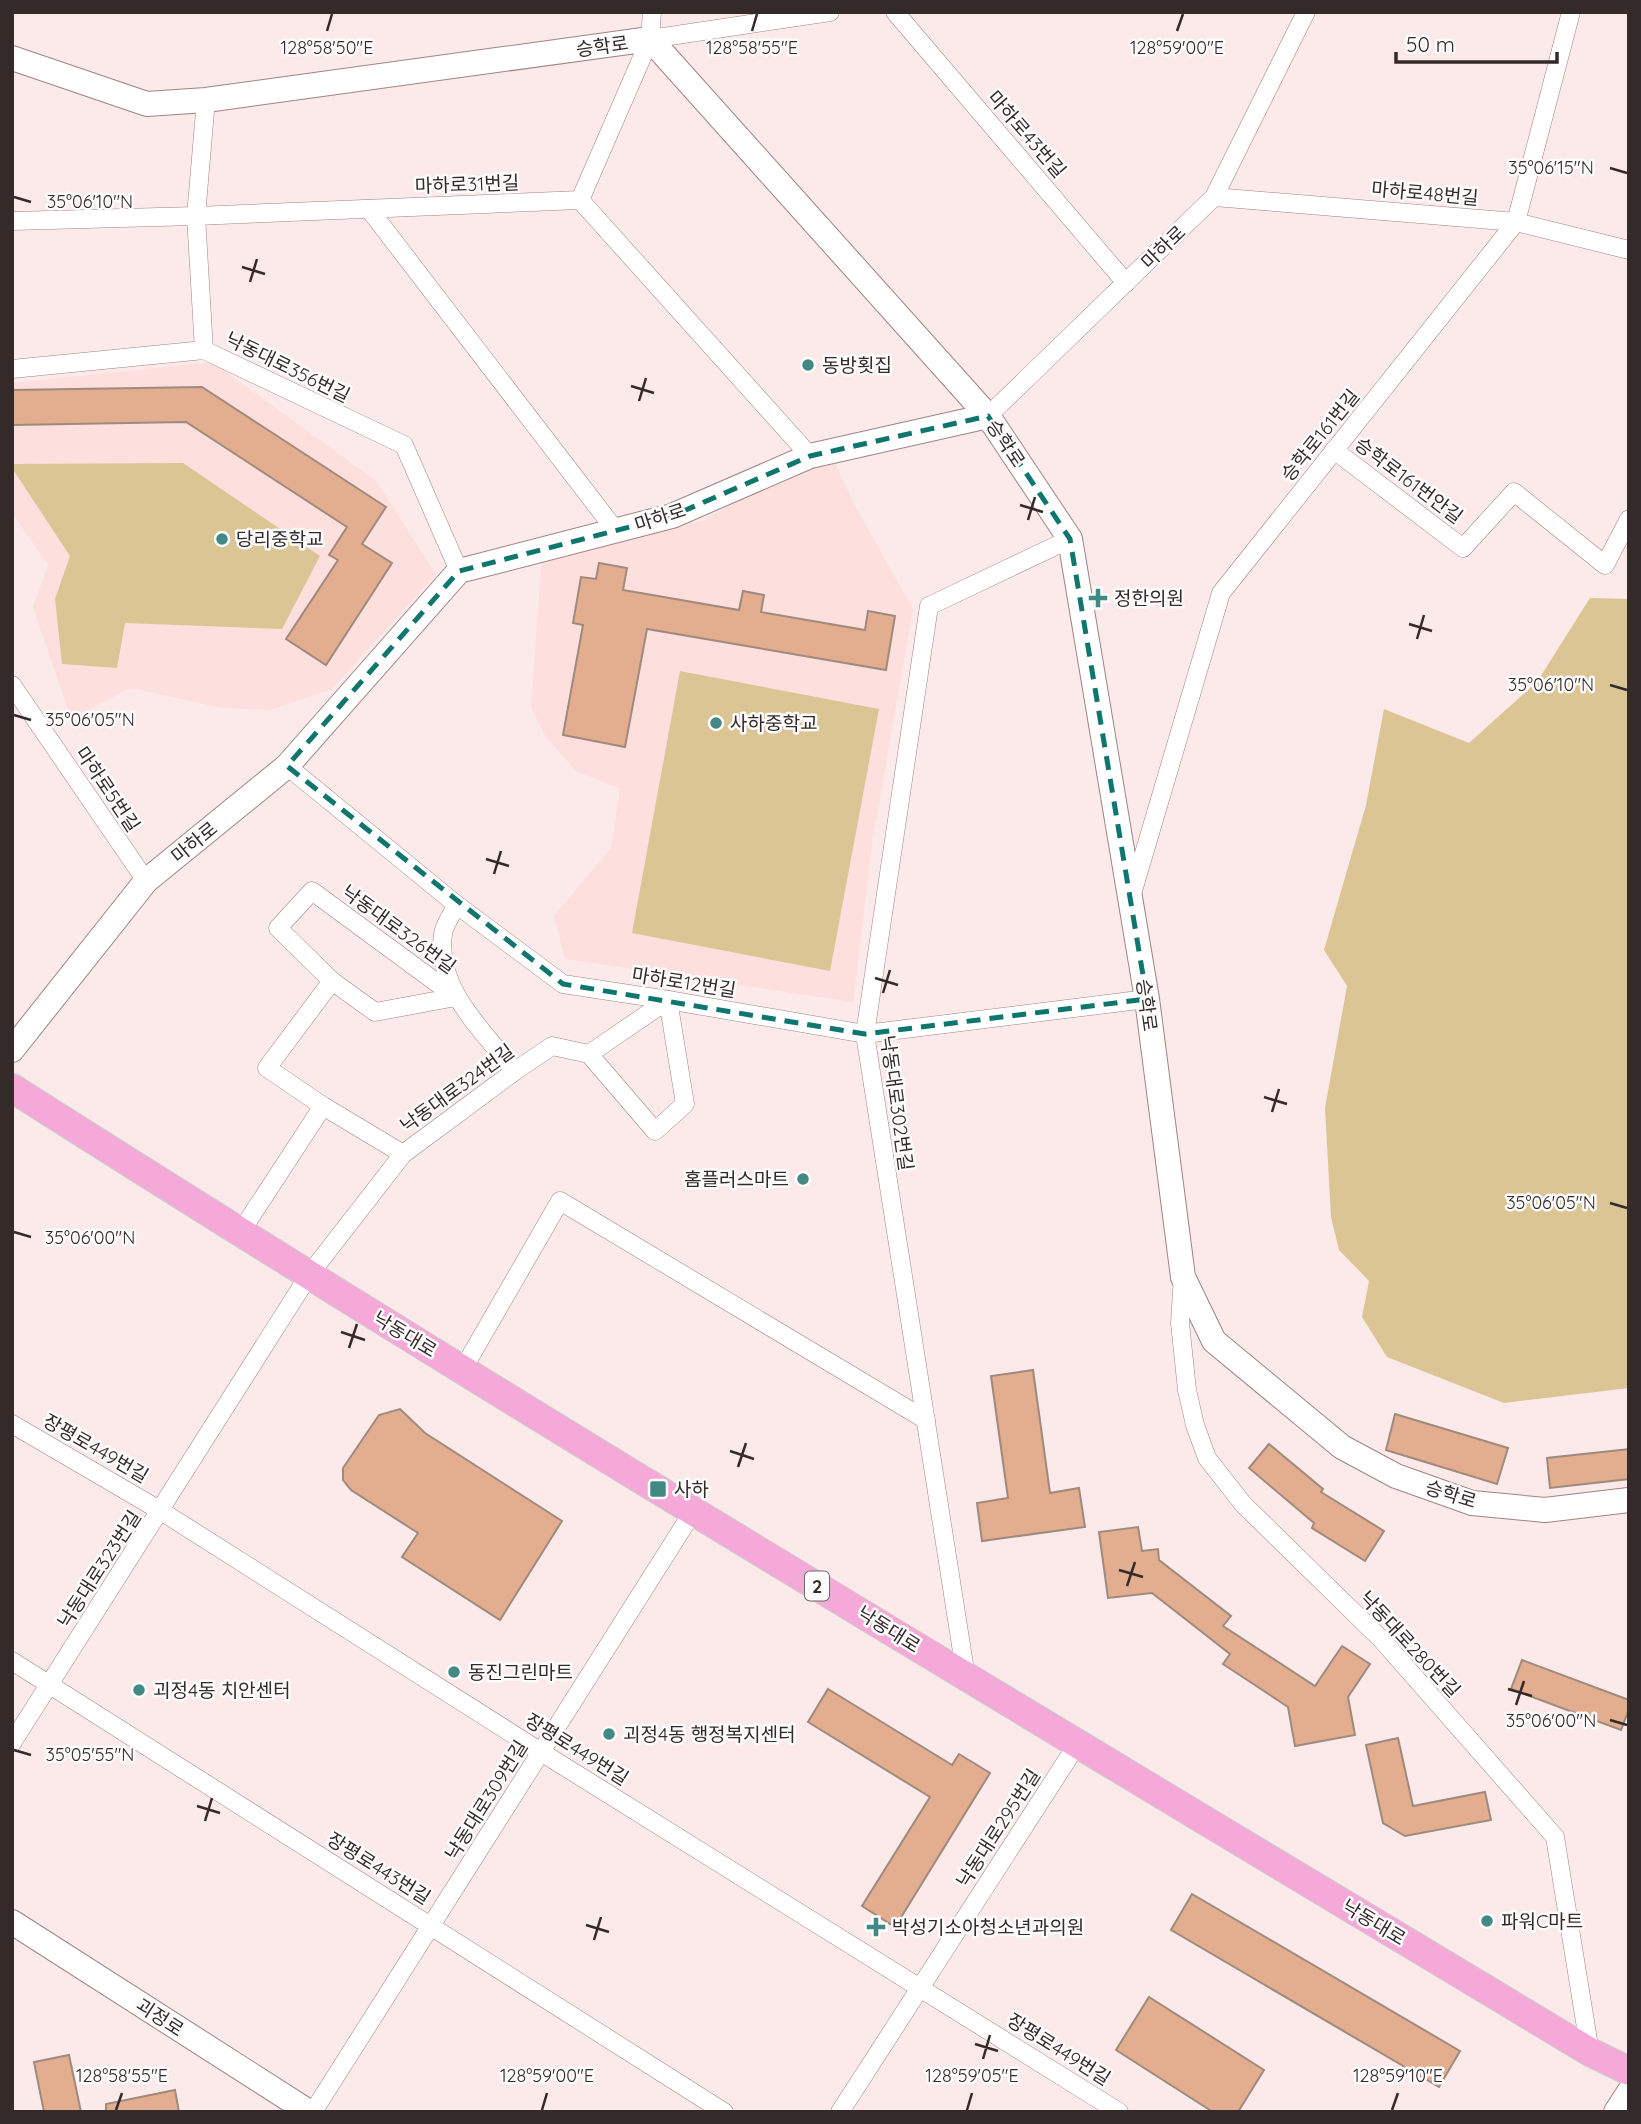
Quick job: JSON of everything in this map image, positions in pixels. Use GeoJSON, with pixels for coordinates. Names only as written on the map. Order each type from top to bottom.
{"type":"FeatureCollection","features":[{"type":"Feature","properties":{"kind":"main road","name":"낙동대로"},"geometry":{"type":"LineString","coordinates":[[12,1088],[240,1233],[966,1677],[1590,2053],[1629,2071]]}},
{"type":"Feature","properties":{"kind":"street"},"geometry":{"type":"LineString","coordinates":[[652,12],[650,39],[580,200],[810,456]]}},
{"type":"Feature","properties":{"kind":"street"},"geometry":{"type":"LineString","coordinates":[[650,39],[830,12]]}},
{"type":"Feature","properties":{"kind":"street","name":"마하로43번길"},"geometry":{"type":"LineString","coordinates":[[895,12],[1126,283]]}},
{"type":"Feature","properties":{"kind":"street","name":"마하로"},"geometry":{"type":"LineString","coordinates":[[12,1050],[146,881],[287,766],[459,570],[672,516],[810,456],[988,416],[1214,197],[1306,12]]}},
{"type":"Feature","properties":{"kind":"street","name":"승학로161번길"},"geometry":{"type":"LineString","coordinates":[[1130,900],[1221,593],[1516,222],[1572,12]]}},
{"type":"Feature","properties":{"kind":"street","name":"승학로"},"geometry":{"type":"LineString","coordinates":[[12,58],[146,104],[206,100],[650,39],[988,416],[1070,539],[1147,999],[1183,1278],[1214,1340],[1342,1447],[1396,1476],[1472,1503],[1545,1510],[1629,1500]]}},
{"type":"Feature","properties":{"kind":"street"},"geometry":{"type":"LineString","coordinates":[[204,350],[196,216],[206,100]]}},
{"type":"Feature","properties":{"kind":"street","name":"마하로48번길"},"geometry":{"type":"LineString","coordinates":[[1214,197],[1516,222],[1629,250]]}},
{"type":"Feature","properties":{"kind":"street","name":"마하로31번길"},"geometry":{"type":"LineString","coordinates":[[12,221],[580,200]]}},
{"type":"Feature","properties":{"kind":"street"},"geometry":{"type":"LineString","coordinates":[[369,209],[616,531]]}},
{"type":"Feature","properties":{"kind":"street","name":"낙동대로356번길"},"geometry":{"type":"LineString","coordinates":[[12,369],[204,350],[404,445],[459,570]]}},
{"type":"Feature","properties":{"kind":"street","name":"승학로161번안길"},"geometry":{"type":"LineString","coordinates":[[1334,450],[1463,548],[1514,492],[1605,565],[1629,519]]}},
{"type":"Feature","properties":{"kind":"street","name":"낙동대로302번길"},"geometry":{"type":"LineString","coordinates":[[966,1677],[864,1034],[929,607],[1070,539]]}},
{"type":"Feature","properties":{"kind":"street","name":"마하로5번길"},"geometry":{"type":"LineString","coordinates":[[12,685],[146,881]]}},
{"type":"Feature","properties":{"kind":"street","name":"마하로12번길"},"geometry":{"type":"LineString","coordinates":[[287,766],[457,905],[563,984],[864,1034],[1147,999]]}},
{"type":"Feature","properties":{"kind":"street","name":"낙동대로326번길"},"geometry":{"type":"LineString","coordinates":[[332,981],[278,928],[312,891],[456,997]]}},
{"type":"Feature","properties":{"kind":"street"},"geometry":{"type":"LineString","coordinates":[[457,905],[443,932],[442,958],[456,997],[515,1071]]}},
{"type":"Feature","properties":{"kind":"street"},"geometry":{"type":"LineString","coordinates":[[403,1154],[323,1106],[267,1068],[332,981],[375,1012],[456,997]]}},
{"type":"Feature","properties":{"kind":"street"},"geometry":{"type":"LineString","coordinates":[[668,1000],[685,1104],[656,1131],[589,1054],[668,1000]]}},
{"type":"Feature","properties":{"kind":"street","name":"낙동대로324번길"},"geometry":{"type":"LineString","coordinates":[[309,1275],[403,1154],[552,1046],[589,1054]]}},
{"type":"Feature","properties":{"kind":"street"},"geometry":{"type":"LineString","coordinates":[[240,1233],[323,1106]]}},
{"type":"Feature","properties":{"kind":"street"},"geometry":{"type":"LineString","coordinates":[[463,1369],[560,1201],[926,1420]]}},
{"type":"Feature","properties":{"kind":"street","name":"낙동대로323번길"},"geometry":{"type":"LineString","coordinates":[[12,1743],[309,1275]]}},
{"type":"Feature","properties":{"kind":"street","name":"낙동대로280번길"},"geometry":{"type":"LineString","coordinates":[[1183,1278],[1180,1323],[1187,1390],[1195,1425],[1208,1458],[1243,1504],[1382,1640],[1555,1837],[1590,2053]]}},
{"type":"Feature","properties":{"kind":"street","name":"장평로449번길"},"geometry":{"type":"LineString","coordinates":[[12,1424],[161,1511],[541,1752],[1119,2112]]}},
{"type":"Feature","properties":{"kind":"street","name":"낙동대로309번길"},"geometry":{"type":"LineString","coordinates":[[311,2112],[694,1510]]}},
{"type":"Feature","properties":{"kind":"street","name":"장평로443번길"},"geometry":{"type":"LineString","coordinates":[[12,1661],[723,2112]]}},
{"type":"Feature","properties":{"kind":"street","name":"낙동대로295번길"},"geometry":{"type":"LineString","coordinates":[[840,2112],[1078,1743]]}},
{"type":"Feature","properties":{"kind":"street","name":"괴정로"},"geometry":{"type":"LineString","coordinates":[[12,1922],[311,2112]]}},
{"type":"Feature","properties":{"kind":"street"},"geometry":{"type":"LineString","coordinates":[[1616,2112],[1629,2092]]}},
{"type":"Feature","properties":{"kind":"highlighted area"},"geometry":{"type":"Polygon","coordinates":[[[988,416],[1070,539],[1147,999],[865,1034],[563,984],[287,766],[459,571],[672,516],[810,456],[988,416]]]}},
{"type":"Feature","properties":{"kind":"shaded area","name":"당리중학교"},"geometry":{"type":"Polygon","coordinates":[[[213,362],[376,481],[436,574],[332,689],[270,710],[222,708],[130,688],[71,719],[33,607],[48,565],[12,513],[12,383],[213,362]]]}},
{"type":"Feature","properties":{"kind":"shaded area"},"geometry":{"type":"Polygon","coordinates":[[[183,463],[320,556],[282,629],[125,623],[117,668],[62,664],[55,599],[70,556],[12,468],[12,464],[183,463]]]}},
{"type":"Feature","properties":{"kind":"shaded area","name":"사하중학교"},"geometry":{"type":"Polygon","coordinates":[[[835,463],[855,506],[913,609],[873,837],[853,1002],[565,959],[554,916],[611,848],[620,789],[576,771],[546,737],[531,708],[542,554],[704,520],[799,465],[835,463]]]}},
{"type":"Feature","properties":{"kind":"shaded area"},"geometry":{"type":"Polygon","coordinates":[[[1590,598],[1629,599],[1629,1388],[1504,1403],[1387,1357],[1362,1317],[1369,1281],[1339,1250],[1331,1217],[1325,1108],[1347,986],[1324,950],[1366,805],[1384,709],[1469,743],[1537,682],[1590,598]]]}},
{"type":"Feature","properties":{"kind":"shaded area"},"geometry":{"type":"Polygon","coordinates":[[[680,671],[879,709],[830,971],[632,933],[680,671]]]}},
{"type":"Feature","properties":{"kind":"building"},"geometry":{"type":"Polygon","coordinates":[[[202,387],[386,507],[362,544],[392,563],[326,665],[286,639],[338,560],[329,555],[347,527],[186,422],[12,425],[12,390],[202,387]]]}},
{"type":"Feature","properties":{"kind":"building"},"geometry":{"type":"Polygon","coordinates":[[[599,563],[627,568],[623,590],[739,610],[743,591],[764,595],[761,612],[865,630],[868,611],[895,616],[886,670],[647,629],[625,747],[563,735],[583,625],[573,623],[581,577],[596,579],[599,563]]]}},
{"type":"Feature","properties":{"kind":"building"},"geometry":{"type":"Polygon","coordinates":[[[1033,1370],[1050,1493],[1079,1488],[1085,1527],[982,1541],[977,1503],[1008,1498],[991,1376],[1033,1370]]]}},
{"type":"Feature","properties":{"kind":"building"},"geometry":{"type":"Polygon","coordinates":[[[400,1409],[425,1433],[562,1521],[500,1620],[402,1557],[418,1533],[351,1490],[343,1480],[343,1468],[379,1415],[400,1409]]]}},
{"type":"Feature","properties":{"kind":"building"},"geometry":{"type":"Polygon","coordinates":[[[1395,1414],[1508,1448],[1497,1484],[1386,1450],[1395,1414]]]}},
{"type":"Feature","properties":{"kind":"building"},"geometry":{"type":"Polygon","coordinates":[[[1269,1444],[1323,1489],[1321,1492],[1384,1531],[1365,1561],[1312,1528],[1314,1523],[1249,1468],[1269,1444]]]}},
{"type":"Feature","properties":{"kind":"building"},"geometry":{"type":"Polygon","coordinates":[[[1629,1449],[1629,1479],[1550,1488],[1547,1458],[1629,1449]]]}},
{"type":"Feature","properties":{"kind":"building"},"geometry":{"type":"Polygon","coordinates":[[[1138,1527],[1142,1551],[1158,1549],[1159,1560],[1231,1616],[1223,1626],[1315,1686],[1342,1646],[1370,1664],[1348,1697],[1355,1735],[1295,1746],[1288,1707],[1223,1664],[1230,1654],[1152,1593],[1108,1598],[1099,1532],[1138,1527]]]}},
{"type":"Feature","properties":{"kind":"building"},"geometry":{"type":"Polygon","coordinates":[[[1522,1660],[1629,1700],[1629,1709],[1621,1730],[1511,1689],[1522,1660]]]}},
{"type":"Feature","properties":{"kind":"building"},"geometry":{"type":"Polygon","coordinates":[[[828,1689],[952,1765],[959,1754],[990,1773],[895,1927],[862,1906],[930,1797],[808,1722],[828,1689]]]}},
{"type":"Feature","properties":{"kind":"building"},"geometry":{"type":"Polygon","coordinates":[[[1398,1738],[1413,1806],[1485,1792],[1491,1820],[1405,1836],[1383,1823],[1366,1745],[1398,1738]]]}},
{"type":"Feature","properties":{"kind":"building"},"geometry":{"type":"Polygon","coordinates":[[[1192,1894],[1460,2051],[1439,2087],[1171,1930],[1192,1894]]]}},
{"type":"Feature","properties":{"kind":"building"},"geometry":{"type":"Polygon","coordinates":[[[1149,1997],[1264,2070],[1238,2112],[1213,2112],[1116,2050],[1149,1997]]]}},
{"type":"Feature","properties":{"kind":"building"},"geometry":{"type":"Polygon","coordinates":[[[69,2055],[81,2112],[44,2112],[34,2062],[69,2055]]]}},
{"type":"Feature","properties":{"kind":"building"},"geometry":{"type":"Polygon","coordinates":[[[175,2090],[179,2112],[106,2112],[106,2104],[175,2090]]]}},
{"type":"Feature","properties":{"kind":"place","name":"동방횟집"},"geometry":{"type":"Point","coordinates":[808,365]}},
{"type":"Feature","properties":{"kind":"place","name":"당리중학교"},"geometry":{"type":"Point","coordinates":[222,539]}},
{"type":"Feature","properties":{"kind":"place","name":"정한의원"},"geometry":{"type":"Point","coordinates":[1098,598]}},
{"type":"Feature","properties":{"kind":"place","name":"사하중학교"},"geometry":{"type":"Point","coordinates":[716,723]}},
{"type":"Feature","properties":{"kind":"place","name":"홈플러스마트"},"geometry":{"type":"Point","coordinates":[803,1179]}},
{"type":"Feature","properties":{"kind":"place","name":"사하"},"geometry":{"type":"Point","coordinates":[658,1489]}},
{"type":"Feature","properties":{"kind":"place","name":"동진그린마트"},"geometry":{"type":"Point","coordinates":[454,1672]}},
{"type":"Feature","properties":{"kind":"place","name":"괴정4동 치안센터"},"geometry":{"type":"Point","coordinates":[139,1690]}},
{"type":"Feature","properties":{"kind":"place","name":"괴정4동 행정복지센터"},"geometry":{"type":"Point","coordinates":[609,1734]}},
{"type":"Feature","properties":{"kind":"place","name":"파워C마트"},"geometry":{"type":"Point","coordinates":[1487,1921]}},
{"type":"Feature","properties":{"kind":"place","name":"박성기소아청소년과의원"},"geometry":{"type":"Point","coordinates":[876,1927]}}]}
